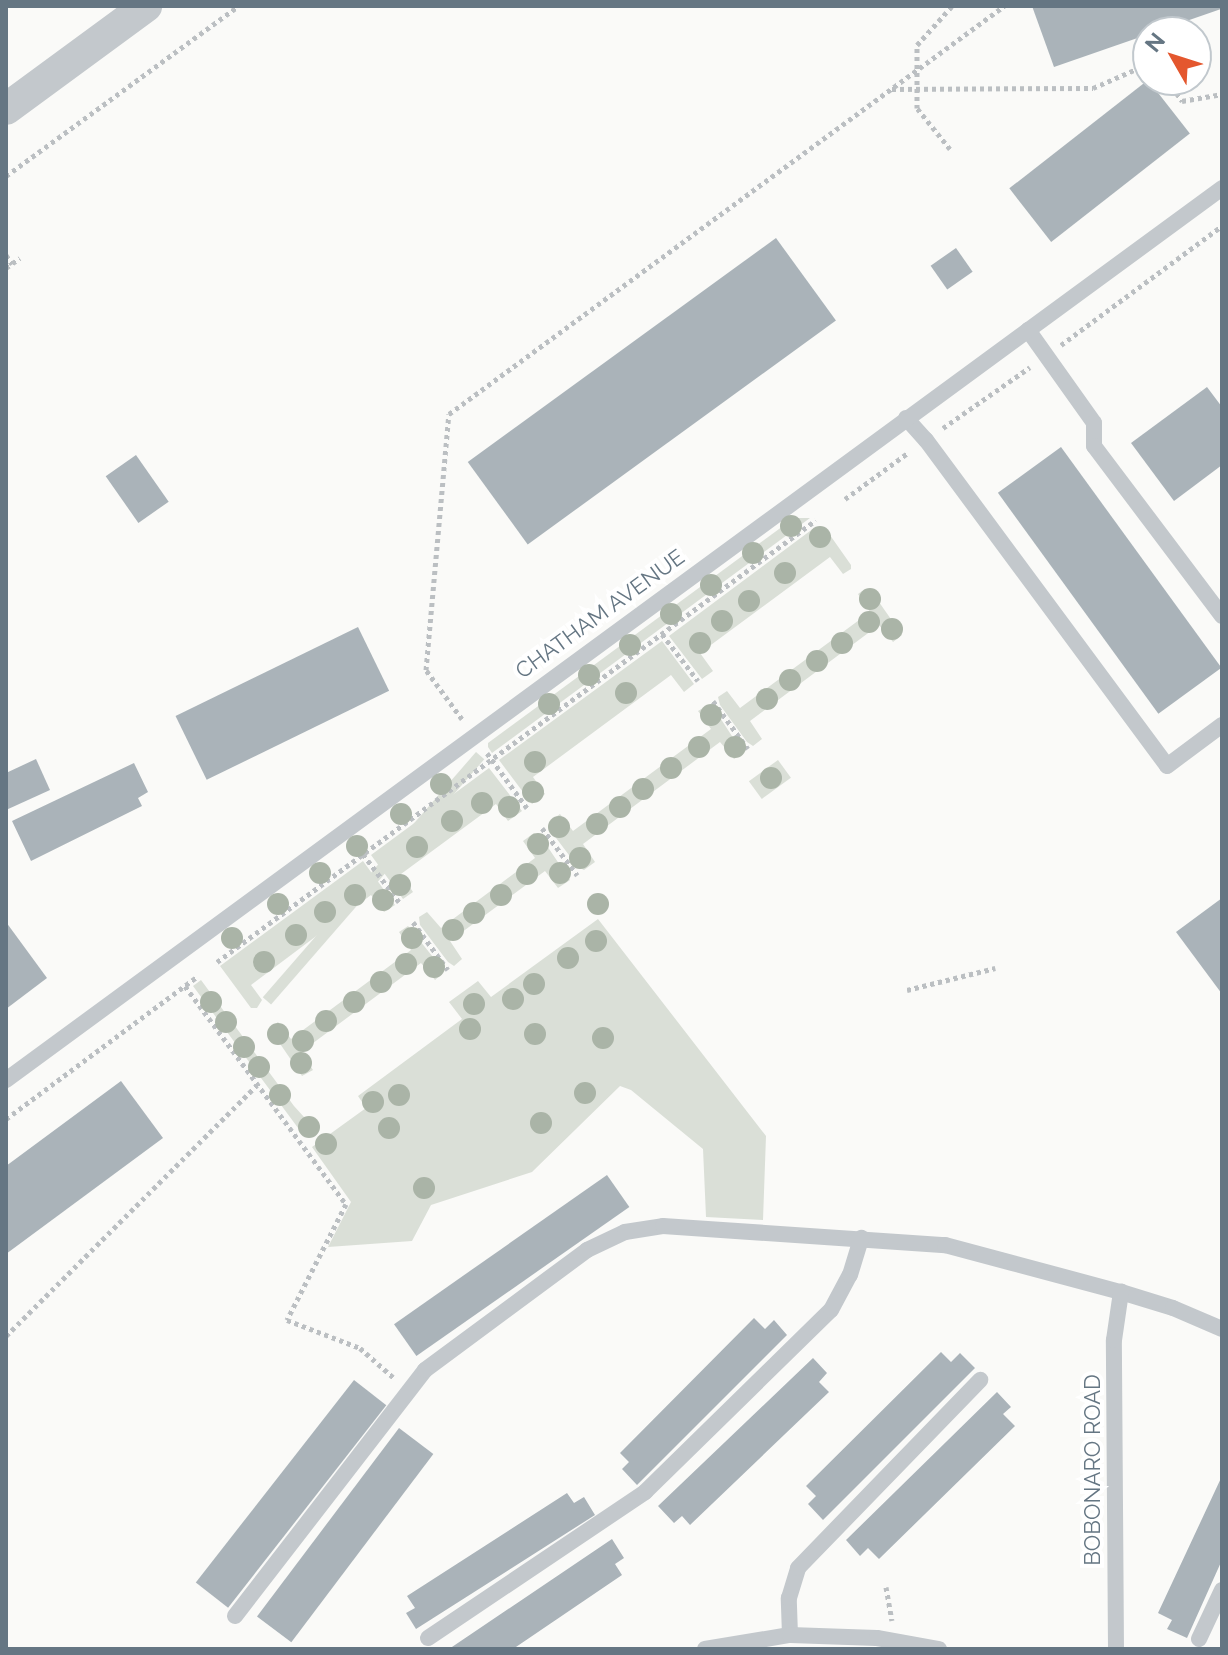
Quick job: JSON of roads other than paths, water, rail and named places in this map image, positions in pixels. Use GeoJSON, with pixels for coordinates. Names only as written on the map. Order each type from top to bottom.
{"type":"FeatureCollection","features":[{"type":"Feature","properties":{"kind":"street"},"geometry":{"type":"LineString","coordinates":[[9,109],[146,6]]}},
{"type":"Feature","properties":{"kind":"lane","name":"CHATHAM AVENUE"},"geometry":{"type":"LineString","coordinates":[[6,1080],[1222,188]]}},
{"type":"Feature","properties":{"kind":"lane"},"geometry":{"type":"LineString","coordinates":[[1028,330],[1094,423],[1094,446],[1222,616]]}},
{"type":"Feature","properties":{"kind":"lane"},"geometry":{"type":"LineString","coordinates":[[906,418],[935,452],[1167,766],[1222,725]]}},
{"type":"Feature","properties":{"kind":"lane"},"geometry":{"type":"LineString","coordinates":[[235,1616],[425,1370],[587,1250],[625,1232],[663,1226],[945,1245],[1121,1292],[1173,1308],[1222,1329]]}},
{"type":"Feature","properties":{"kind":"lane"},"geometry":{"type":"LineString","coordinates":[[428,1638],[645,1492],[831,1310],[850,1275],[861,1238]]}},
{"type":"Feature","properties":{"kind":"lane","name":"BOBONARO ROAD"},"geometry":{"type":"LineString","coordinates":[[1116,1649],[1114,1340],[1121,1292]]}},
{"type":"Feature","properties":{"kind":"lane"},"geometry":{"type":"LineString","coordinates":[[790,1635],[789,1598],[798,1568],[980,1380]]}},
{"type":"Feature","properties":{"kind":"lane"},"geometry":{"type":"LineString","coordinates":[[1199,1639],[1222,1590]]}},
{"type":"Feature","properties":{"kind":"lane"},"geometry":{"type":"LineString","coordinates":[[705,1649],[790,1635],[877,1638],[939,1649]]}}]}
